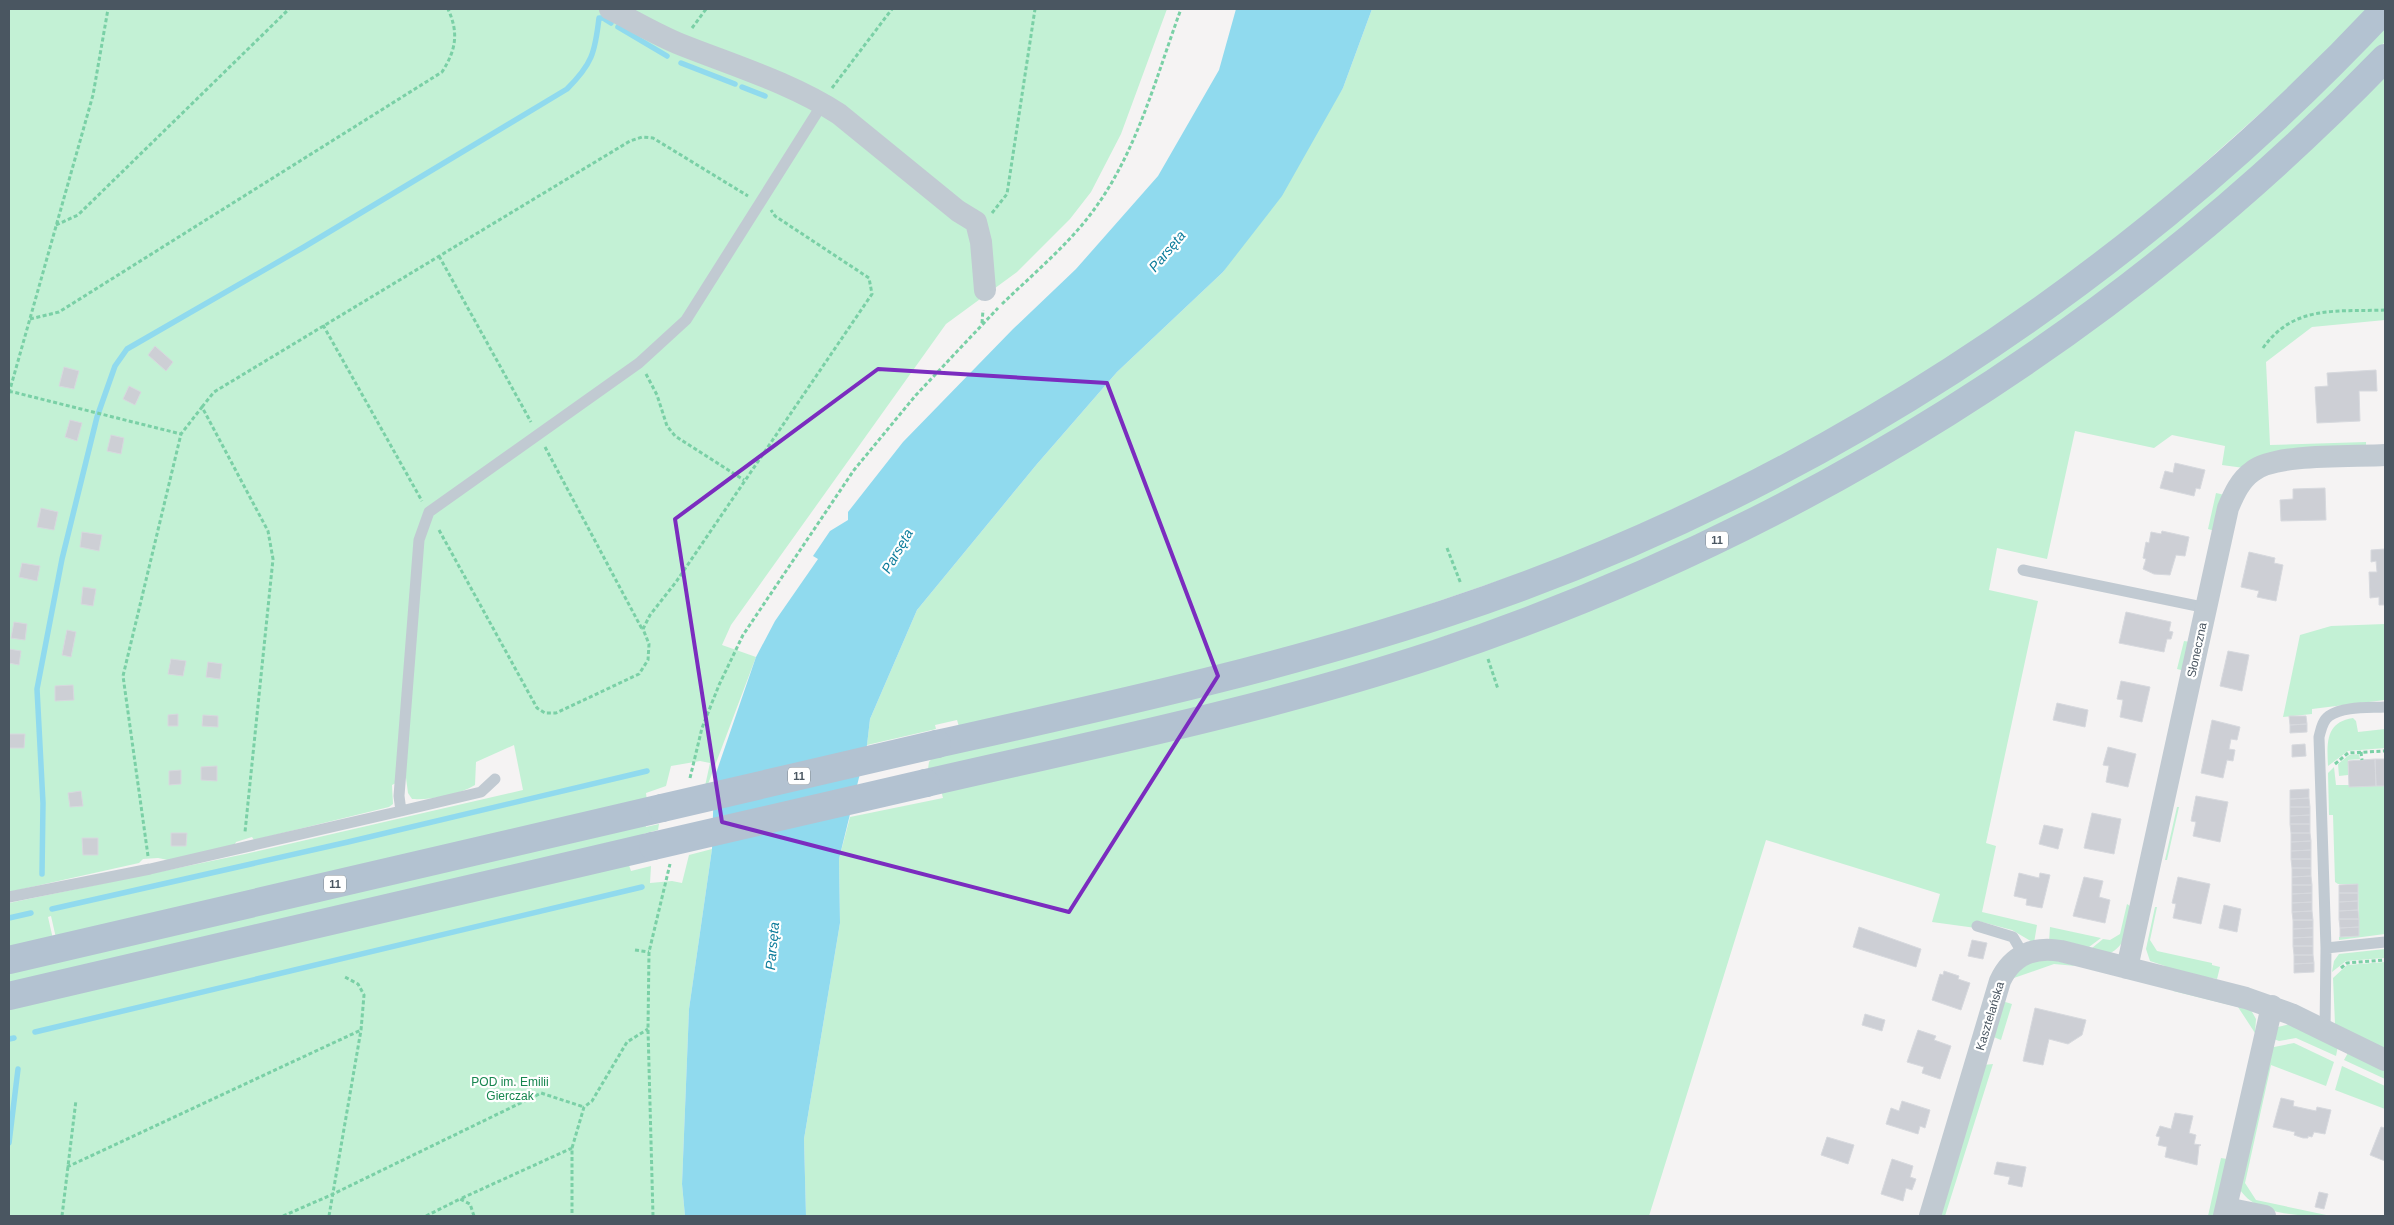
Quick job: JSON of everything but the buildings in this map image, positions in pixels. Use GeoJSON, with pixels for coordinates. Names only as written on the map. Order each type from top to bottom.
{"type":"FeatureCollection","features":[{"type":"Feature","properties":{"kind":"main road","name":"11"},"geometry":{"type":"LineString","coordinates":[[9,960],[1268,666],[1436,617],[1595,557],[1673,523],[1772,474],[1878,415],[1966,360],[2095,270],[2228,161],[2316,80],[2385,9]]}},
{"type":"Feature","properties":{"kind":"main road","name":"11"},"geometry":{"type":"LineString","coordinates":[[9,996],[1230,712],[1389,668],[1481,638],[1574,603],[1728,535],[1854,470],[2007,375],[2154,268],[2316,128],[2385,58]]}},
{"type":"Feature","properties":{"kind":"street"},"geometry":{"type":"LineString","coordinates":[[610,9],[680,44],[743,68],[823,103],[839,114],[958,210],[976,222],[981,242],[985,290]]}},
{"type":"Feature","properties":{"kind":"street","name":"Słoneczna"},"geometry":{"type":"LineString","coordinates":[[2127,968],[2228,508],[2235,492],[2254,470],[2269,463],[2287,460],[2385,455]]}},
{"type":"Feature","properties":{"kind":"street"},"geometry":{"type":"LineString","coordinates":[[2023,954],[2041,949],[2051,949],[2246,998],[2272,1006],[2385,1060]]}},
{"type":"Feature","properties":{"kind":"street","name":"Kasztelańska"},"geometry":{"type":"LineString","coordinates":[[1930,1216],[2000,981],[2010,964],[2023,954]]}},
{"type":"Feature","properties":{"kind":"street"},"geometry":{"type":"LineString","coordinates":[[2265,1216],[2225,1212],[2272,1006]]}},
{"type":"Feature","properties":{"kind":"lane"},"geometry":{"type":"LineString","coordinates":[[401,812],[399,796],[419,540],[429,512],[639,363],[686,320],[823,103]]}},
{"type":"Feature","properties":{"kind":"lane"},"geometry":{"type":"LineString","coordinates":[[2023,570],[2207,608]]}},
{"type":"Feature","properties":{"kind":"lane"},"geometry":{"type":"LineString","coordinates":[[2325,1031],[2326,948],[2319,738],[2322,724],[2330,716],[2343,711],[2385,707]]}},
{"type":"Feature","properties":{"kind":"lane"},"geometry":{"type":"LineString","coordinates":[[9,897],[150,869],[401,812],[481,792],[495,779]]}},
{"type":"Feature","properties":{"kind":"lane"},"geometry":{"type":"LineString","coordinates":[[1977,926],[2013,937],[2023,954]]}},
{"type":"Feature","properties":{"kind":"lane"},"geometry":{"type":"LineString","coordinates":[[2326,948],[2385,942]]}},
{"type":"Feature","properties":{"kind":"path"},"geometry":{"type":"LineString","coordinates":[[108,9],[93,95],[9,392],[107,414],[181,434]]}},
{"type":"Feature","properties":{"kind":"path"},"geometry":{"type":"LineString","coordinates":[[56,225],[78,215],[289,9]]}},
{"type":"Feature","properties":{"kind":"path"},"geometry":{"type":"LineString","coordinates":[[30,319],[59,312],[442,72],[451,58],[456,42],[454,22],[448,9]]}},
{"type":"Feature","properties":{"kind":"path"},"geometry":{"type":"LineString","coordinates":[[823,103],[892,9]]}},
{"type":"Feature","properties":{"kind":"path"},"geometry":{"type":"LineString","coordinates":[[976,222],[993,213],[1007,194],[1021,114],[1034,9]]}},
{"type":"Feature","properties":{"kind":"path"},"geometry":{"type":"LineString","coordinates":[[724,675],[743,635],[854,470],[916,395],[982,323],[1062,245],[1093,211],[1117,173],[1137,130],[1181,9]]}},
{"type":"Feature","properties":{"kind":"path"},"geometry":{"type":"LineString","coordinates":[[2263,348],[2274,333],[2299,317],[2313,313],[2385,310]]}},
{"type":"Feature","properties":{"kind":"path"},"geometry":{"type":"LineString","coordinates":[[639,363],[657,395],[667,426],[675,436],[744,480]]}},
{"type":"Feature","properties":{"kind":"path"},"geometry":{"type":"LineString","coordinates":[[150,869],[123,676],[181,434],[202,407],[268,531],[273,559],[245,848]]}},
{"type":"Feature","properties":{"kind":"path"},"geometry":{"type":"LineString","coordinates":[[1447,548],[1462,587]]}},
{"type":"Feature","properties":{"kind":"path"},"geometry":{"type":"LineString","coordinates":[[1488,660],[1498,689]]}},
{"type":"Feature","properties":{"kind":"path"},"geometry":{"type":"LineString","coordinates":[[2320,772],[2328,769],[2348,753],[2385,751]]}},
{"type":"Feature","properties":{"kind":"path"},"geometry":{"type":"LineString","coordinates":[[2362,752],[2362,760]]}},
{"type":"Feature","properties":{"kind":"path"},"geometry":{"type":"LineString","coordinates":[[654,1216],[648,1029],[649,952],[659,914]]}},
{"type":"Feature","properties":{"kind":"path"},"geometry":{"type":"LineString","coordinates":[[635,950],[649,952]]}},
{"type":"Feature","properties":{"kind":"path"},"geometry":{"type":"LineString","coordinates":[[2326,976],[2333,975],[2347,963],[2385,960]]}},
{"type":"Feature","properties":{"kind":"path"},"geometry":{"type":"LineString","coordinates":[[329,1216],[331,1195],[361,1030],[364,994],[358,984],[343,976]]}},
{"type":"Feature","properties":{"kind":"path"},"geometry":{"type":"LineString","coordinates":[[572,1216],[572,1148],[584,1107],[592,1102],[627,1042],[648,1029]]}},
{"type":"Feature","properties":{"kind":"path"},"geometry":{"type":"LineString","coordinates":[[67,1167],[361,1030]]}},
{"type":"Feature","properties":{"kind":"path"},"geometry":{"type":"LineString","coordinates":[[283,1216],[331,1195],[541,1093],[584,1107]]}},
{"type":"Feature","properties":{"kind":"path"},"geometry":{"type":"LineString","coordinates":[[62,1216],[76,1100]]}},
{"type":"Feature","properties":{"kind":"path"},"geometry":{"type":"LineString","coordinates":[[426,1216],[572,1148]]}},
{"type":"Feature","properties":{"kind":"path"},"geometry":{"type":"LineString","coordinates":[[460,1199],[470,1204],[474,1216]]}},
{"type":"Feature","properties":{"kind":"highlighted area"},"geometry":{"type":"Polygon","coordinates":[[[878,369],[1107,383],[1218,676],[1069,912],[722,822],[675,519],[878,369]]]}},
{"type":"Feature","properties":{"kind":"green space"},"geometry":{"type":"Polygon","coordinates":[[[9,9],[1167,9],[1121,134],[1091,192],[1070,219],[1017,272],[946,324],[731,625],[722,645],[756,657],[702,800],[710,763],[700,761],[671,766],[666,786],[646,793],[647,801],[56,938],[51,916],[48,917],[53,939],[9,949],[9,903],[245,854],[523,790],[514,745],[476,762],[475,785],[453,794],[428,799],[412,799],[408,793],[406,778],[392,785],[393,804],[389,807],[254,840],[252,837],[236,842],[234,846],[168,860],[158,858],[143,859],[139,863],[9,892],[9,9]]]}},
{"type":"Feature","properties":{"kind":"green space"},"geometry":{"type":"Polygon","coordinates":[[[1372,9],[2368,9],[2303,75],[2142,219],[2060,282],[1909,385],[1754,472],[1573,555],[1337,636],[960,730],[957,720],[935,725],[936,729],[867,745],[870,719],[917,610],[1037,464],[1117,372],[1223,272],[1343,88],[1372,9]]]}},
{"type":"Feature","properties":{"kind":"green space"},"geometry":{"type":"Polygon","coordinates":[[[2385,22],[2385,42],[2274,153],[2165,246],[2001,367],[1770,502],[1587,587],[1348,670],[1198,709],[928,769],[929,762],[933,757],[1344,657],[1919,403],[2385,22]]]}},
{"type":"Feature","properties":{"kind":"green space"},"geometry":{"type":"Polygon","coordinates":[[[2385,73],[2385,320],[2312,327],[2266,362],[2270,445],[2366,442],[2366,448],[2244,468],[2222,465],[2225,446],[2172,435],[2154,448],[2075,431],[2047,559],[1997,548],[1989,590],[2038,601],[1986,843],[1996,846],[1982,912],[2037,925],[2034,943],[2012,930],[1978,921],[1976,928],[1932,922],[1940,894],[1766,840],[1649,1216],[806,1216],[804,1139],[840,923],[839,859],[850,817],[943,798],[941,790],[1354,690],[1938,433],[2014,385],[2095,327],[2385,73]]]}},
{"type":"Feature","properties":{"kind":"green space"},"geometry":{"type":"Polygon","coordinates":[[[2216,493],[2225,495],[2215,531],[2208,529],[2216,493]]]}},
{"type":"Feature","properties":{"kind":"green space"},"geometry":{"type":"Polygon","coordinates":[[[2385,624],[2385,700],[2312,709],[2312,714],[2283,717],[2300,635],[2331,626],[2385,624]]]}},
{"type":"Feature","properties":{"kind":"green space"},"geometry":{"type":"Polygon","coordinates":[[[2184,641],[2191,642],[2185,671],[2177,669],[2184,641]]]}},
{"type":"Feature","properties":{"kind":"green space"},"geometry":{"type":"Polygon","coordinates":[[[2353,718],[2356,721],[2358,732],[2385,729],[2385,748],[2348,751],[2328,766],[2328,742],[2333,729],[2344,720],[2353,718]]]}},
{"type":"Feature","properties":{"kind":"green space"},"geometry":{"type":"Polygon","coordinates":[[[2359,754],[2360,759],[2348,760],[2348,775],[2339,776],[2338,764],[2349,755],[2359,754]]]}},
{"type":"Feature","properties":{"kind":"green space"},"geometry":{"type":"Polygon","coordinates":[[[2334,767],[2336,785],[2385,785],[2385,934],[2339,940],[2339,937],[2359,936],[2358,884],[2338,884],[2335,882],[2333,815],[2329,815],[2328,773],[2334,767]]]}},
{"type":"Feature","properties":{"kind":"green space"},"geometry":{"type":"Polygon","coordinates":[[[2177,807],[2179,807],[2167,860],[2165,860],[2177,807]]]}},
{"type":"Feature","properties":{"kind":"green space"},"geometry":{"type":"Polygon","coordinates":[[[645,823],[646,827],[659,824],[658,830],[643,834],[643,838],[9,985],[9,970],[645,823]]]}},
{"type":"Feature","properties":{"kind":"green space","name":"POD im. Emilii Gierczak"},"geometry":{"type":"Polygon","coordinates":[[[712,849],[689,1009],[682,1184],[685,1216],[9,1216],[9,1005],[628,862],[631,871],[651,866],[650,883],[672,881],[682,883],[689,855],[712,849]]]}},
{"type":"Feature","properties":{"kind":"green space"},"geometry":{"type":"Polygon","coordinates":[[[2127,904],[2133,908],[2123,941],[2114,951],[2108,954],[2092,948],[2103,939],[2110,940],[2120,934],[2127,904]]]}},
{"type":"Feature","properties":{"kind":"green space"},"geometry":{"type":"Polygon","coordinates":[[[2155,907],[2157,907],[2150,940],[2157,951],[2212,963],[2212,965],[2220,967],[2217,979],[2164,970],[2165,966],[2150,961],[2146,949],[2155,907]]]}},
{"type":"Feature","properties":{"kind":"green space"},"geometry":{"type":"Polygon","coordinates":[[[2050,927],[2101,938],[2089,947],[2049,942],[2050,927]]]}},
{"type":"Feature","properties":{"kind":"green space"},"geometry":{"type":"Polygon","coordinates":[[[2385,949],[2385,958],[2346,961],[2332,972],[2334,961],[2339,954],[2385,949]]]}},
{"type":"Feature","properties":{"kind":"green space"},"geometry":{"type":"Polygon","coordinates":[[[2040,956],[2076,966],[2054,964],[2011,979],[2009,977],[2040,956]]]}},
{"type":"Feature","properties":{"kind":"green space"},"geometry":{"type":"Polygon","coordinates":[[[2385,962],[2385,1052],[2335,1024],[2333,978],[2347,965],[2385,962]]]}},
{"type":"Feature","properties":{"kind":"green space"},"geometry":{"type":"Polygon","coordinates":[[[2174,987],[2251,1010],[2256,1019],[2255,1033],[2238,1007],[2173,991],[2174,987]]]}},
{"type":"Feature","properties":{"kind":"green space"},"geometry":{"type":"Polygon","coordinates":[[[2002,1001],[2012,1004],[2001,1040],[1991,1036],[2002,1001]]]}},
{"type":"Feature","properties":{"kind":"green space"},"geometry":{"type":"Polygon","coordinates":[[[2290,1024],[2338,1046],[2336,1056],[2296,1038],[2279,1041],[2271,1038],[2278,1027],[2290,1024]]]}},
{"type":"Feature","properties":{"kind":"green space"},"geometry":{"type":"Polygon","coordinates":[[[2294,1043],[2334,1062],[2326,1086],[2271,1065],[2245,1183],[2256,1200],[2331,1216],[2293,1215],[2267,1209],[2246,1197],[2239,1188],[2269,1048],[2294,1043]]]}},
{"type":"Feature","properties":{"kind":"green space"},"geometry":{"type":"Polygon","coordinates":[[[2349,1051],[2385,1069],[2385,1079],[2344,1060],[2349,1051]]]}},
{"type":"Feature","properties":{"kind":"green space"},"geometry":{"type":"Polygon","coordinates":[[[1993,1064],[1945,1216],[1937,1216],[1983,1065],[1993,1064]]]}},
{"type":"Feature","properties":{"kind":"green space"},"geometry":{"type":"Polygon","coordinates":[[[2342,1066],[2385,1086],[2385,1109],[2335,1090],[2342,1066]]]}},
{"type":"Feature","properties":{"kind":"green space"},"geometry":{"type":"Polygon","coordinates":[[[2221,1158],[2227,1159],[2215,1216],[2208,1216],[2221,1158]]]}},
{"type":"Feature","properties":{"kind":"water","name":"Parsęta"},"geometry":{"type":"Polygon","coordinates":[[[1236,9],[1372,9],[1343,88],[1282,196],[1223,272],[1117,372],[1037,464],[917,610],[870,719],[867,745],[839,859],[840,923],[804,1139],[806,1216],[685,1216],[682,1184],[689,1009],[712,849],[714,779],[756,657],[775,621],[818,559],[813,556],[830,531],[848,520],[848,512],[903,442],[1013,329],[1076,269],[1158,176],[1219,70],[1236,9]]]}},
{"type":"Feature","properties":{"kind":"waterway"},"geometry":{"type":"LineString","coordinates":[[42,874],[43,803],[37,689],[62,559],[97,417],[115,366],[127,349],[304,247],[567,89],[582,72],[591,57],[599,18],[603,18],[611,23]]}},
{"type":"Feature","properties":{"kind":"waterway"},"geometry":{"type":"LineString","coordinates":[[618,27],[667,56]]}},
{"type":"Feature","properties":{"kind":"waterway"},"geometry":{"type":"LineString","coordinates":[[681,63],[735,84]]}},
{"type":"Feature","properties":{"kind":"waterway"},"geometry":{"type":"LineString","coordinates":[[742,87],[765,96]]}},
{"type":"Feature","properties":{"kind":"waterway"},"geometry":{"type":"LineString","coordinates":[[52,909],[348,842],[647,771]]}},
{"type":"Feature","properties":{"kind":"waterway"},"geometry":{"type":"LineString","coordinates":[[35,1032],[642,887]]}},
{"type":"Feature","properties":{"kind":"waterway"},"geometry":{"type":"LineString","coordinates":[[9,918],[31,913]]}},
{"type":"Feature","properties":{"kind":"waterway"},"geometry":{"type":"LineString","coordinates":[[9,1039],[14,1038]]}},
{"type":"Feature","properties":{"kind":"waterway"},"geometry":{"type":"LineString","coordinates":[[9,1143],[18,1069]]}}]}
